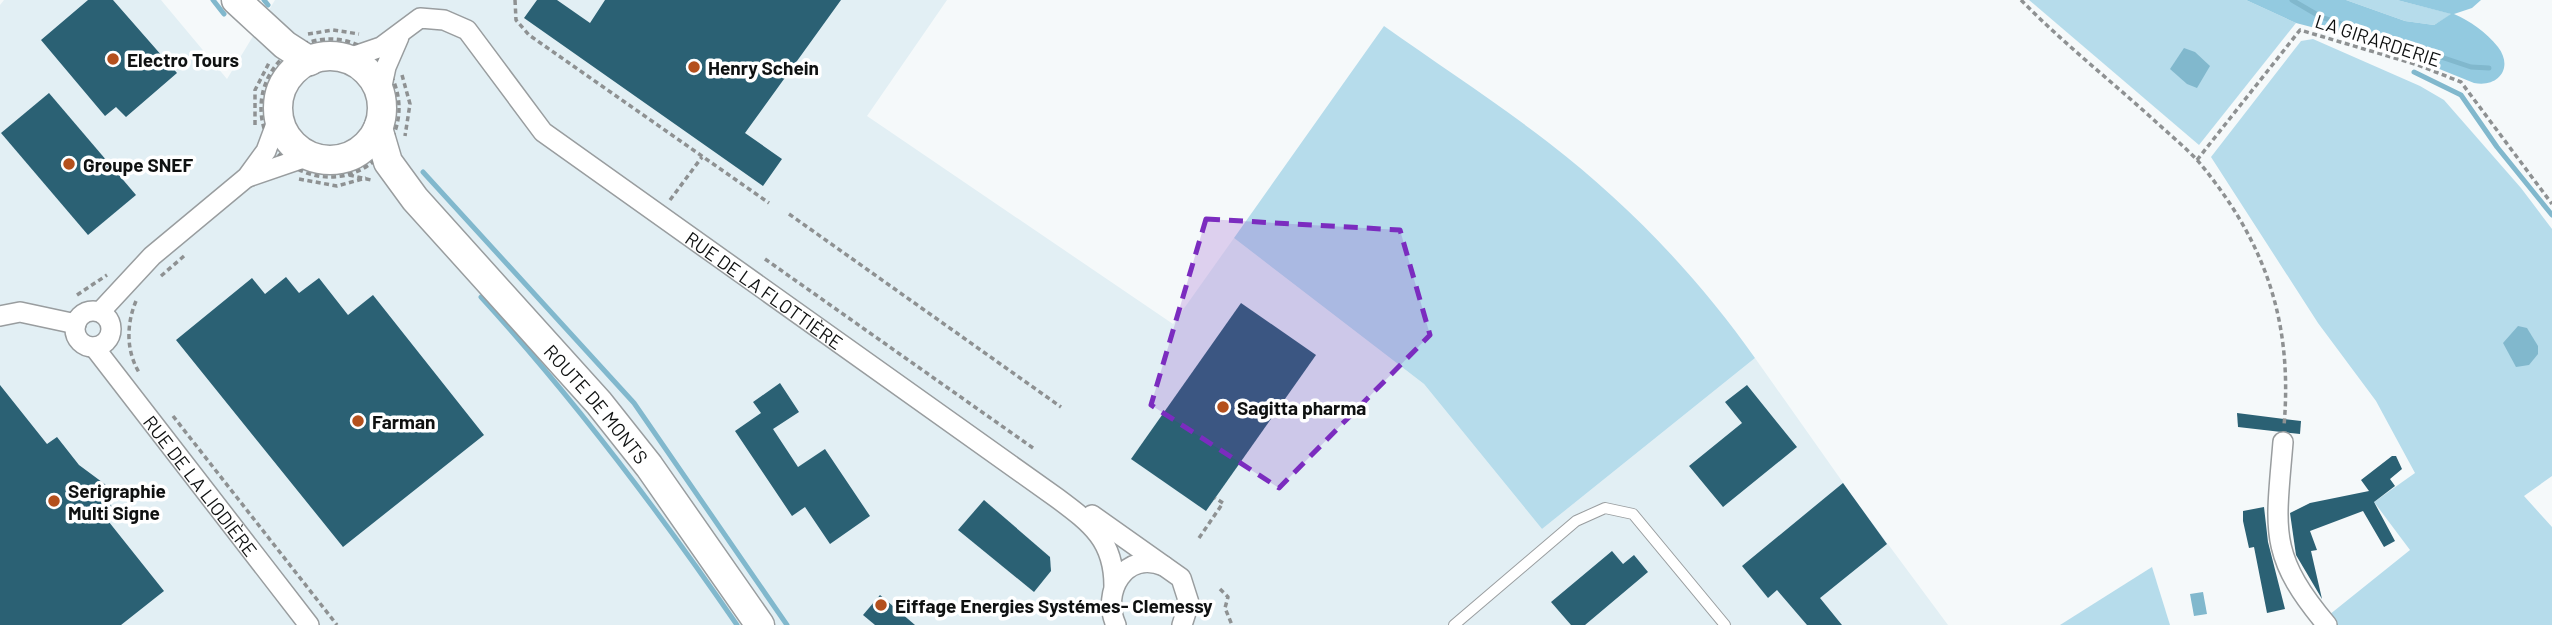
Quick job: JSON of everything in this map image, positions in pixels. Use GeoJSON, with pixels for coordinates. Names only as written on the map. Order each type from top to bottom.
{"type":"FeatureCollection","features":[{"type":"Feature","properties":{"kind":"main road"},"geometry":{"type":"LineString","coordinates":[[241,6],[288,59]]}},
{"type":"Feature","properties":{"kind":"main road"},"geometry":{"type":"LineString","coordinates":[[362,50],[368,73],[380,95],[382,112],[375,153],[295,164],[289,139],[269,129],[288,59],[330,57],[362,50]]}},
{"type":"Feature","properties":{"kind":"main road","name":"ROUTE DE MONTS"},"geometry":{"type":"LineString","coordinates":[[375,153],[388,162],[415,199],[599,403],[649,466],[760,625]]}},
{"type":"Feature","properties":{"kind":"street","name":"RUE DE LA FLOTTIÈRE"},"geometry":{"type":"LineString","coordinates":[[362,50],[381,47],[402,30],[419,9],[467,30],[543,132],[1068,506],[1091,526],[1106,544],[1113,564],[1111,613],[1116,625]]}},
{"type":"Feature","properties":{"kind":"street"},"geometry":{"type":"LineString","coordinates":[[380,95],[402,30]]}},
{"type":"Feature","properties":{"kind":"street"},"geometry":{"type":"LineString","coordinates":[[247,177],[269,129]]}},
{"type":"Feature","properties":{"kind":"street"},"geometry":{"type":"LineString","coordinates":[[100,312],[109,321],[111,332],[105,343],[94,347],[79,340],[76,324],[83,314],[100,312],[152,256],[247,177],[295,164]]}},
{"type":"Feature","properties":{"kind":"street"},"geometry":{"type":"LineString","coordinates":[[0,316],[20,313],[76,324]]}},
{"type":"Feature","properties":{"kind":"street","name":"RUE DE LA LIODIÈRE"},"geometry":{"type":"LineString","coordinates":[[94,347],[309,625]]}},
{"type":"Feature","properties":{"kind":"street"},"geometry":{"type":"LineString","coordinates":[[2283,442],[2276,526],[2283,557],[2299,592],[2327,625]]}},
{"type":"Feature","properties":{"kind":"street"},"geometry":{"type":"LineString","coordinates":[[1068,506],[1093,516],[1171,569],[1187,590],[1187,622]]}},
{"type":"Feature","properties":{"kind":"street"},"geometry":{"type":"LineString","coordinates":[[1114,586],[1133,567],[1146,563],[1171,569]]}},
{"type":"Feature","properties":{"kind":"lane"},"geometry":{"type":"LineString","coordinates":[[1454,625],[1576,521],[1605,508],[1633,514],[1725,625]]}},
{"type":"Feature","properties":{"kind":"path"},"geometry":{"type":"LineString","coordinates":[[515,0],[513,15],[524,31],[769,202]]}},
{"type":"Feature","properties":{"kind":"path"},"geometry":{"type":"LineString","coordinates":[[2021,0],[2053,33],[2197,160],[2250,234],[2268,272],[2279,320],[2287,383],[2283,442]]}},
{"type":"Feature","properties":{"kind":"path"},"geometry":{"type":"LineString","coordinates":[[269,129],[264,128],[262,98],[266,82],[288,59],[333,30],[392,66],[410,104],[375,153],[348,174],[322,177],[297,169],[295,164]]}},
{"type":"Feature","properties":{"kind":"path","name":"LA GIRARDERIE"},"geometry":{"type":"LineString","coordinates":[[2197,160],[2300,30],[2418,65],[2461,82],[2552,204]]}},
{"type":"Feature","properties":{"kind":"path"},"geometry":{"type":"LineString","coordinates":[[362,50],[333,39],[308,42],[255,90],[253,106],[305,182],[337,187],[375,153],[395,130],[399,108],[392,66]]}},
{"type":"Feature","properties":{"kind":"path"},"geometry":{"type":"LineString","coordinates":[[658,216],[702,156]]}},
{"type":"Feature","properties":{"kind":"path"},"geometry":{"type":"LineString","coordinates":[[789,214],[1061,407]]}},
{"type":"Feature","properties":{"kind":"path"},"geometry":{"type":"LineString","coordinates":[[155,281],[185,255]]}},
{"type":"Feature","properties":{"kind":"path"},"geometry":{"type":"LineString","coordinates":[[765,259],[1033,448]]}},
{"type":"Feature","properties":{"kind":"path"},"geometry":{"type":"LineString","coordinates":[[137,299],[129,326],[129,346],[134,365],[148,384]]}},
{"type":"Feature","properties":{"kind":"path"},"geometry":{"type":"LineString","coordinates":[[165,406],[337,625]]}},
{"type":"Feature","properties":{"kind":"path"},"geometry":{"type":"LineString","coordinates":[[1199,538],[1223,503],[1215,498]]}},
{"type":"Feature","properties":{"kind":"path"},"geometry":{"type":"LineString","coordinates":[[1220,589],[1228,597],[1225,608],[1232,625]]}},
{"type":"Feature","properties":{"kind":"highlighted area"},"geometry":{"type":"Polygon","coordinates":[[[1206,219],[1400,230],[1430,335],[1279,488],[1151,405],[1206,219]]]}},
{"type":"Feature","properties":{"kind":"shaded area"},"geometry":{"type":"Polygon","coordinates":[[[4,0],[161,0],[227,79],[275,0],[947,0],[867,116],[1173,324],[1234,238],[1424,384],[1542,529],[1755,358],[1948,625],[0,625],[0,5],[4,0]]]}},
{"type":"Feature","properties":{"kind":"shaded area"},"geometry":{"type":"Polygon","coordinates":[[[2029,0],[2246,0],[2296,23],[2199,145],[2029,0]]]}},
{"type":"Feature","properties":{"kind":"shaded area"},"geometry":{"type":"Polygon","coordinates":[[[2246,0],[2346,0],[2405,21],[2434,25],[2451,14],[2397,0],[2481,0],[2472,8],[2454,14],[2477,28],[2498,47],[2503,55],[2504,69],[2501,75],[2490,82],[2474,83],[2380,45],[2296,23],[2246,0]]]}},
{"type":"Feature","properties":{"kind":"shaded area"},"geometry":{"type":"Polygon","coordinates":[[[2346,0],[2397,0],[2452,14],[2434,25],[2405,21],[2346,0]]]}},
{"type":"Feature","properties":{"kind":"shaded area"},"geometry":{"type":"Polygon","coordinates":[[[1384,26],[1529,128],[1578,166],[1634,216],[1686,270],[1755,358],[1542,529],[1424,384],[1234,238],[1384,26]]]}},
{"type":"Feature","properties":{"kind":"shaded area"},"geometry":{"type":"Polygon","coordinates":[[[2313,39],[2420,86],[2444,100],[2521,188],[2552,229],[2552,476],[2524,496],[2552,527],[2552,625],[2336,625],[2329,615],[2410,550],[2374,502],[2415,473],[2376,401],[2318,323],[2211,157],[2301,41],[2313,39]]]}},
{"type":"Feature","properties":{"kind":"shaded area"},"geometry":{"type":"Polygon","coordinates":[[[2184,48],[2195,52],[2210,66],[2197,88],[2187,84],[2170,69],[2184,48]]]}},
{"type":"Feature","properties":{"kind":"shaded area"},"geometry":{"type":"Polygon","coordinates":[[[2518,326],[2527,328],[2538,346],[2538,354],[2529,365],[2516,367],[2503,343],[2518,326]]]}},
{"type":"Feature","properties":{"kind":"shaded area"},"geometry":{"type":"Polygon","coordinates":[[[2152,567],[2170,625],[2060,625],[2152,567]]]}},
{"type":"Feature","properties":{"kind":"shaded area"},"geometry":{"type":"Polygon","coordinates":[[[2203,592],[2207,614],[2194,616],[2190,594],[2203,592]]]}},
{"type":"Feature","properties":{"kind":"building","name":"Electro Tours"},"geometry":{"type":"Polygon","coordinates":[[[88,0],[113,0],[177,73],[126,117],[116,107],[105,116],[41,40],[88,0]]]}},
{"type":"Feature","properties":{"kind":"building","name":"Henry Schein"},"geometry":{"type":"Polygon","coordinates":[[[537,0],[557,0],[590,23],[605,0],[841,0],[745,133],[782,159],[763,186],[524,18],[537,0]]]}},
{"type":"Feature","properties":{"kind":"building","name":"Groupe SNEF"},"geometry":{"type":"Polygon","coordinates":[[[49,93],[136,195],[88,235],[1,133],[49,93]]]}},
{"type":"Feature","properties":{"kind":"building","name":"Farman"},"geometry":{"type":"Polygon","coordinates":[[[286,277],[299,293],[319,278],[348,315],[373,295],[484,435],[343,547],[176,340],[252,278],[265,294],[286,277]]]}},
{"type":"Feature","properties":{"kind":"building","name":"Sagitta pharma"},"geometry":{"type":"Polygon","coordinates":[[[1241,303],[1316,355],[1206,511],[1131,459],[1241,303]]]}},
{"type":"Feature","properties":{"kind":"building"},"geometry":{"type":"Polygon","coordinates":[[[780,383],[799,412],[773,429],[798,467],[825,449],[870,516],[830,544],[805,507],[792,516],[735,431],[761,413],[753,402],[780,383]]]}},
{"type":"Feature","properties":{"kind":"building","name":"Serigraphie Multi Signe"},"geometry":{"type":"Polygon","coordinates":[[[0,385],[47,444],[57,437],[79,465],[106,485],[100,492],[114,509],[105,517],[164,591],[121,625],[0,625],[0,385]]]}},
{"type":"Feature","properties":{"kind":"building"},"geometry":{"type":"Polygon","coordinates":[[[1747,385],[1797,447],[1723,507],[1689,466],[1742,423],[1725,402],[1747,385]]]}},
{"type":"Feature","properties":{"kind":"building"},"geometry":{"type":"Polygon","coordinates":[[[2237,413],[2301,421],[2300,434],[2238,427],[2237,413]]]}},
{"type":"Feature","properties":{"kind":"building"},"geometry":{"type":"Polygon","coordinates":[[[2392,456],[2396,456],[2402,469],[2390,479],[2395,486],[2374,502],[2395,541],[2384,547],[2363,511],[2310,531],[2317,550],[2311,551],[2322,599],[2296,555],[2290,513],[2310,503],[2369,491],[2361,480],[2392,456]]]}},
{"type":"Feature","properties":{"kind":"building"},"geometry":{"type":"Polygon","coordinates":[[[1843,483],[1887,544],[1820,598],[1842,625],[1807,625],[1777,590],[1768,598],[1742,566],[1843,483]]]}},
{"type":"Feature","properties":{"kind":"building"},"geometry":{"type":"Polygon","coordinates":[[[984,500],[1050,557],[1051,571],[1034,592],[958,530],[984,500]]]}},
{"type":"Feature","properties":{"kind":"building"},"geometry":{"type":"Polygon","coordinates":[[[2264,507],[2268,542],[2285,609],[2267,613],[2254,547],[2249,548],[2243,521],[2243,511],[2264,507]]]}},
{"type":"Feature","properties":{"kind":"building"},"geometry":{"type":"Polygon","coordinates":[[[1612,551],[1623,564],[1634,555],[1648,572],[1585,625],[1571,625],[1551,602],[1612,551]]]}},
{"type":"Feature","properties":{"kind":"building","name":"Eiffage Energies Systémes- Clemessy"},"geometry":{"type":"Polygon","coordinates":[[[880,595],[915,625],[875,625],[863,615],[880,595]]]}},
{"type":"Feature","properties":{"kind":"waterway"},"geometry":{"type":"LineString","coordinates":[[213,0],[224,14]]}},
{"type":"Feature","properties":{"kind":"waterway"},"geometry":{"type":"LineString","coordinates":[[264,0],[268,5]]}},
{"type":"Feature","properties":{"kind":"waterway"},"geometry":{"type":"LineString","coordinates":[[2292,0],[2321,17],[2471,67],[2489,68]]}},
{"type":"Feature","properties":{"kind":"waterway"},"geometry":{"type":"LineString","coordinates":[[2414,72],[2461,95],[2497,147],[2552,215]]}},
{"type":"Feature","properties":{"kind":"waterway"},"geometry":{"type":"LineString","coordinates":[[423,172],[634,403],[787,625]]}},
{"type":"Feature","properties":{"kind":"waterway"},"geometry":{"type":"LineString","coordinates":[[481,297],[550,376],[615,457],[737,625]]}},
{"type":"Feature","properties":{"kind":"place","name":"Electro Tours"},"geometry":{"type":"Point","coordinates":[113,59]}},
{"type":"Feature","properties":{"kind":"place","name":"Henry Schein"},"geometry":{"type":"Point","coordinates":[694,67]}},
{"type":"Feature","properties":{"kind":"place","name":"Groupe SNEF"},"geometry":{"type":"Point","coordinates":[69,164]}},
{"type":"Feature","properties":{"kind":"place","name":"Sagitta pharma"},"geometry":{"type":"Point","coordinates":[1223,407]}},
{"type":"Feature","properties":{"kind":"place","name":"Farman"},"geometry":{"type":"Point","coordinates":[358,421]}},
{"type":"Feature","properties":{"kind":"place","name":"Serigraphie Multi Signe"},"geometry":{"type":"Point","coordinates":[54,501]}},
{"type":"Feature","properties":{"kind":"place","name":"Eiffage Energies Systémes- Clemessy"},"geometry":{"type":"Point","coordinates":[881,605]}}]}
